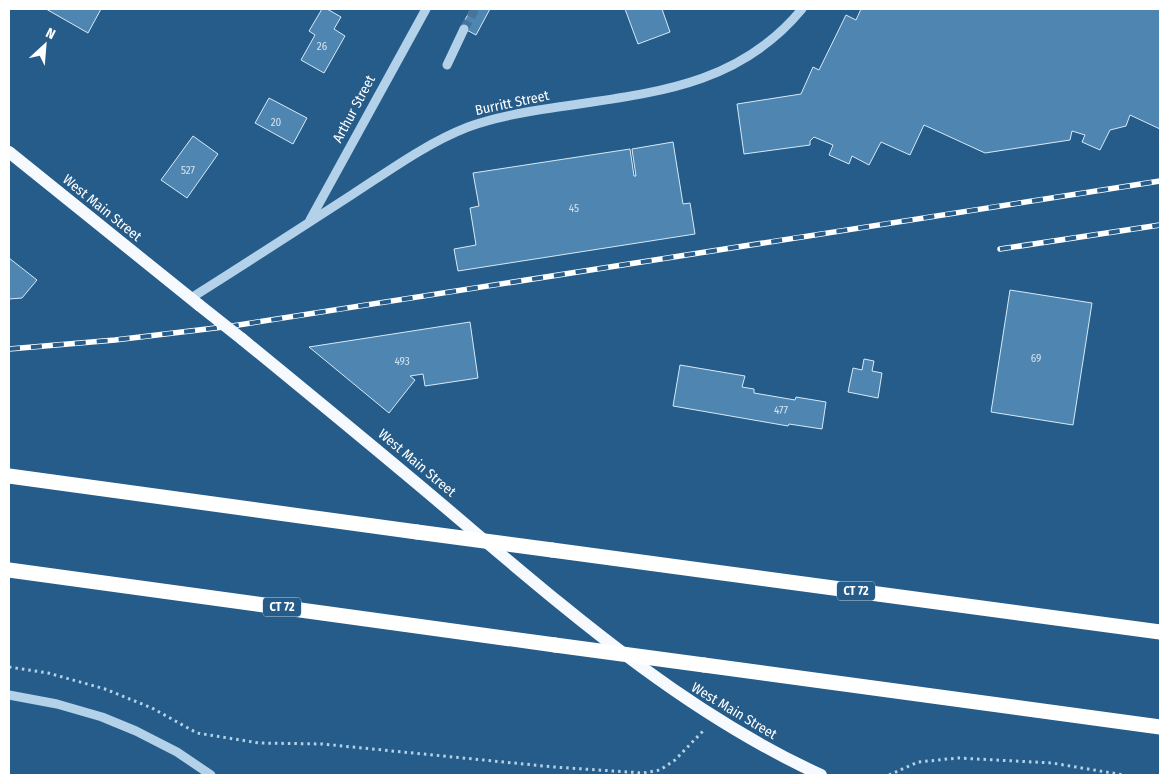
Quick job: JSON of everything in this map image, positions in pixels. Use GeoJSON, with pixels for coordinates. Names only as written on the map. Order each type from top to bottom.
{"type":"FeatureCollection","features":[{"type":"Feature","properties":{"kind":"highway","name":"CT 72"},"geometry":{"type":"LineString","coordinates":[[9,476],[1160,632]]}},
{"type":"Feature","properties":{"kind":"highway","name":"CT 72"},"geometry":{"type":"LineString","coordinates":[[9,570],[1160,727]]}},
{"type":"Feature","properties":{"kind":"main road","name":"West Main Street"},"geometry":{"type":"LineString","coordinates":[[9,152],[374,446],[567,609],[631,660],[714,718],[786,759],[820,775]]}},
{"type":"Feature","properties":{"kind":"street","name":"Arthur Street"},"geometry":{"type":"LineString","coordinates":[[309,222],[426,9]]}},
{"type":"Feature","properties":{"kind":"street","name":"Burritt Street"},"geometry":{"type":"LineString","coordinates":[[195,302],[309,222],[444,138],[468,127],[510,115],[660,90],[705,78],[760,49],[802,9]]}},
{"type":"Feature","properties":{"kind":"street"},"geometry":{"type":"LineString","coordinates":[[447,65],[464,29]]}},
{"type":"Feature","properties":{"kind":"street"},"geometry":{"type":"LineString","coordinates":[[9,695],[57,704],[102,717],[136,731],[177,752],[211,775]]}},
{"type":"Feature","properties":{"kind":"path"},"geometry":{"type":"LineString","coordinates":[[9,667],[48,673],[105,689],[152,708],[197,734],[238,741],[322,744],[643,774],[660,770],[675,760],[697,738]]}},
{"type":"Feature","properties":{"kind":"path"},"geometry":{"type":"LineString","coordinates":[[889,775],[918,762],[958,758],[1052,763],[1124,775]]}},
{"type":"Feature","properties":{"kind":"building"},"geometry":{"type":"Polygon","coordinates":[[[46,9],[101,9],[88,33],[46,9]]]}},
{"type":"Feature","properties":{"kind":"building"},"geometry":{"type":"Polygon","coordinates":[[[322,9],[327,9],[341,17],[334,29],[345,36],[324,73],[301,60],[315,35],[309,31],[322,9]]]}},
{"type":"Feature","properties":{"kind":"building"},"geometry":{"type":"Polygon","coordinates":[[[471,9],[490,9],[476,35],[461,27],[471,9]]]}},
{"type":"Feature","properties":{"kind":"building"},"geometry":{"type":"Polygon","coordinates":[[[625,9],[662,9],[670,32],[638,44],[625,9]]]}},
{"type":"Feature","properties":{"kind":"building"},"geometry":{"type":"Polygon","coordinates":[[[861,9],[1160,9],[1160,129],[1130,115],[1126,126],[1110,130],[1100,150],[1082,142],[1085,135],[1072,131],[1070,140],[985,153],[924,125],[910,155],[881,142],[869,165],[852,156],[849,164],[829,155],[833,145],[814,137],[810,141],[810,145],[744,154],[737,104],[801,94],[813,67],[819,70],[846,15],[856,20],[861,9]]]}},
{"type":"Feature","properties":{"kind":"building"},"geometry":{"type":"Polygon","coordinates":[[[269,98],[307,118],[293,144],[255,123],[269,98]]]}},
{"type":"Feature","properties":{"kind":"building"},"geometry":{"type":"Polygon","coordinates":[[[193,136],[218,154],[187,198],[161,180],[193,136]]]}},
{"type":"Feature","properties":{"kind":"building"},"geometry":{"type":"Polygon","coordinates":[[[673,142],[683,204],[690,203],[695,234],[458,271],[454,249],[476,245],[470,208],[479,206],[473,173],[630,149],[634,176],[636,176],[632,149],[673,142]]]}},
{"type":"Feature","properties":{"kind":"building"},"geometry":{"type":"Polygon","coordinates":[[[9,258],[37,280],[22,298],[9,299],[9,258]]]}},
{"type":"Feature","properties":{"kind":"building"},"geometry":{"type":"Polygon","coordinates":[[[1010,290],[1092,303],[1073,425],[991,412],[1010,290]]]}},
{"type":"Feature","properties":{"kind":"building"},"geometry":{"type":"Polygon","coordinates":[[[470,322],[478,378],[425,386],[423,374],[410,376],[415,380],[389,413],[309,347],[470,322]]]}},
{"type":"Feature","properties":{"kind":"building"},"geometry":{"type":"Polygon","coordinates":[[[864,359],[874,361],[872,371],[882,373],[878,398],[848,392],[853,368],[862,370],[864,359]]]}},
{"type":"Feature","properties":{"kind":"building"},"geometry":{"type":"Polygon","coordinates":[[[680,365],[745,376],[742,387],[754,389],[754,393],[795,400],[796,397],[826,402],[822,429],[789,424],[788,426],[673,406],[680,365]]]}},
{"type":"Feature","properties":{"kind":"tunnel"},"geometry":{"type":"LineString","coordinates":[[464,29],[475,9]]}},
{"type":"Feature","properties":{"kind":"railway"},"geometry":{"type":"LineString","coordinates":[[9,349],[115,340],[232,326],[1160,181]]}},
{"type":"Feature","properties":{"kind":"railway"},"geometry":{"type":"LineString","coordinates":[[1000,249],[1160,225]]}}]}
